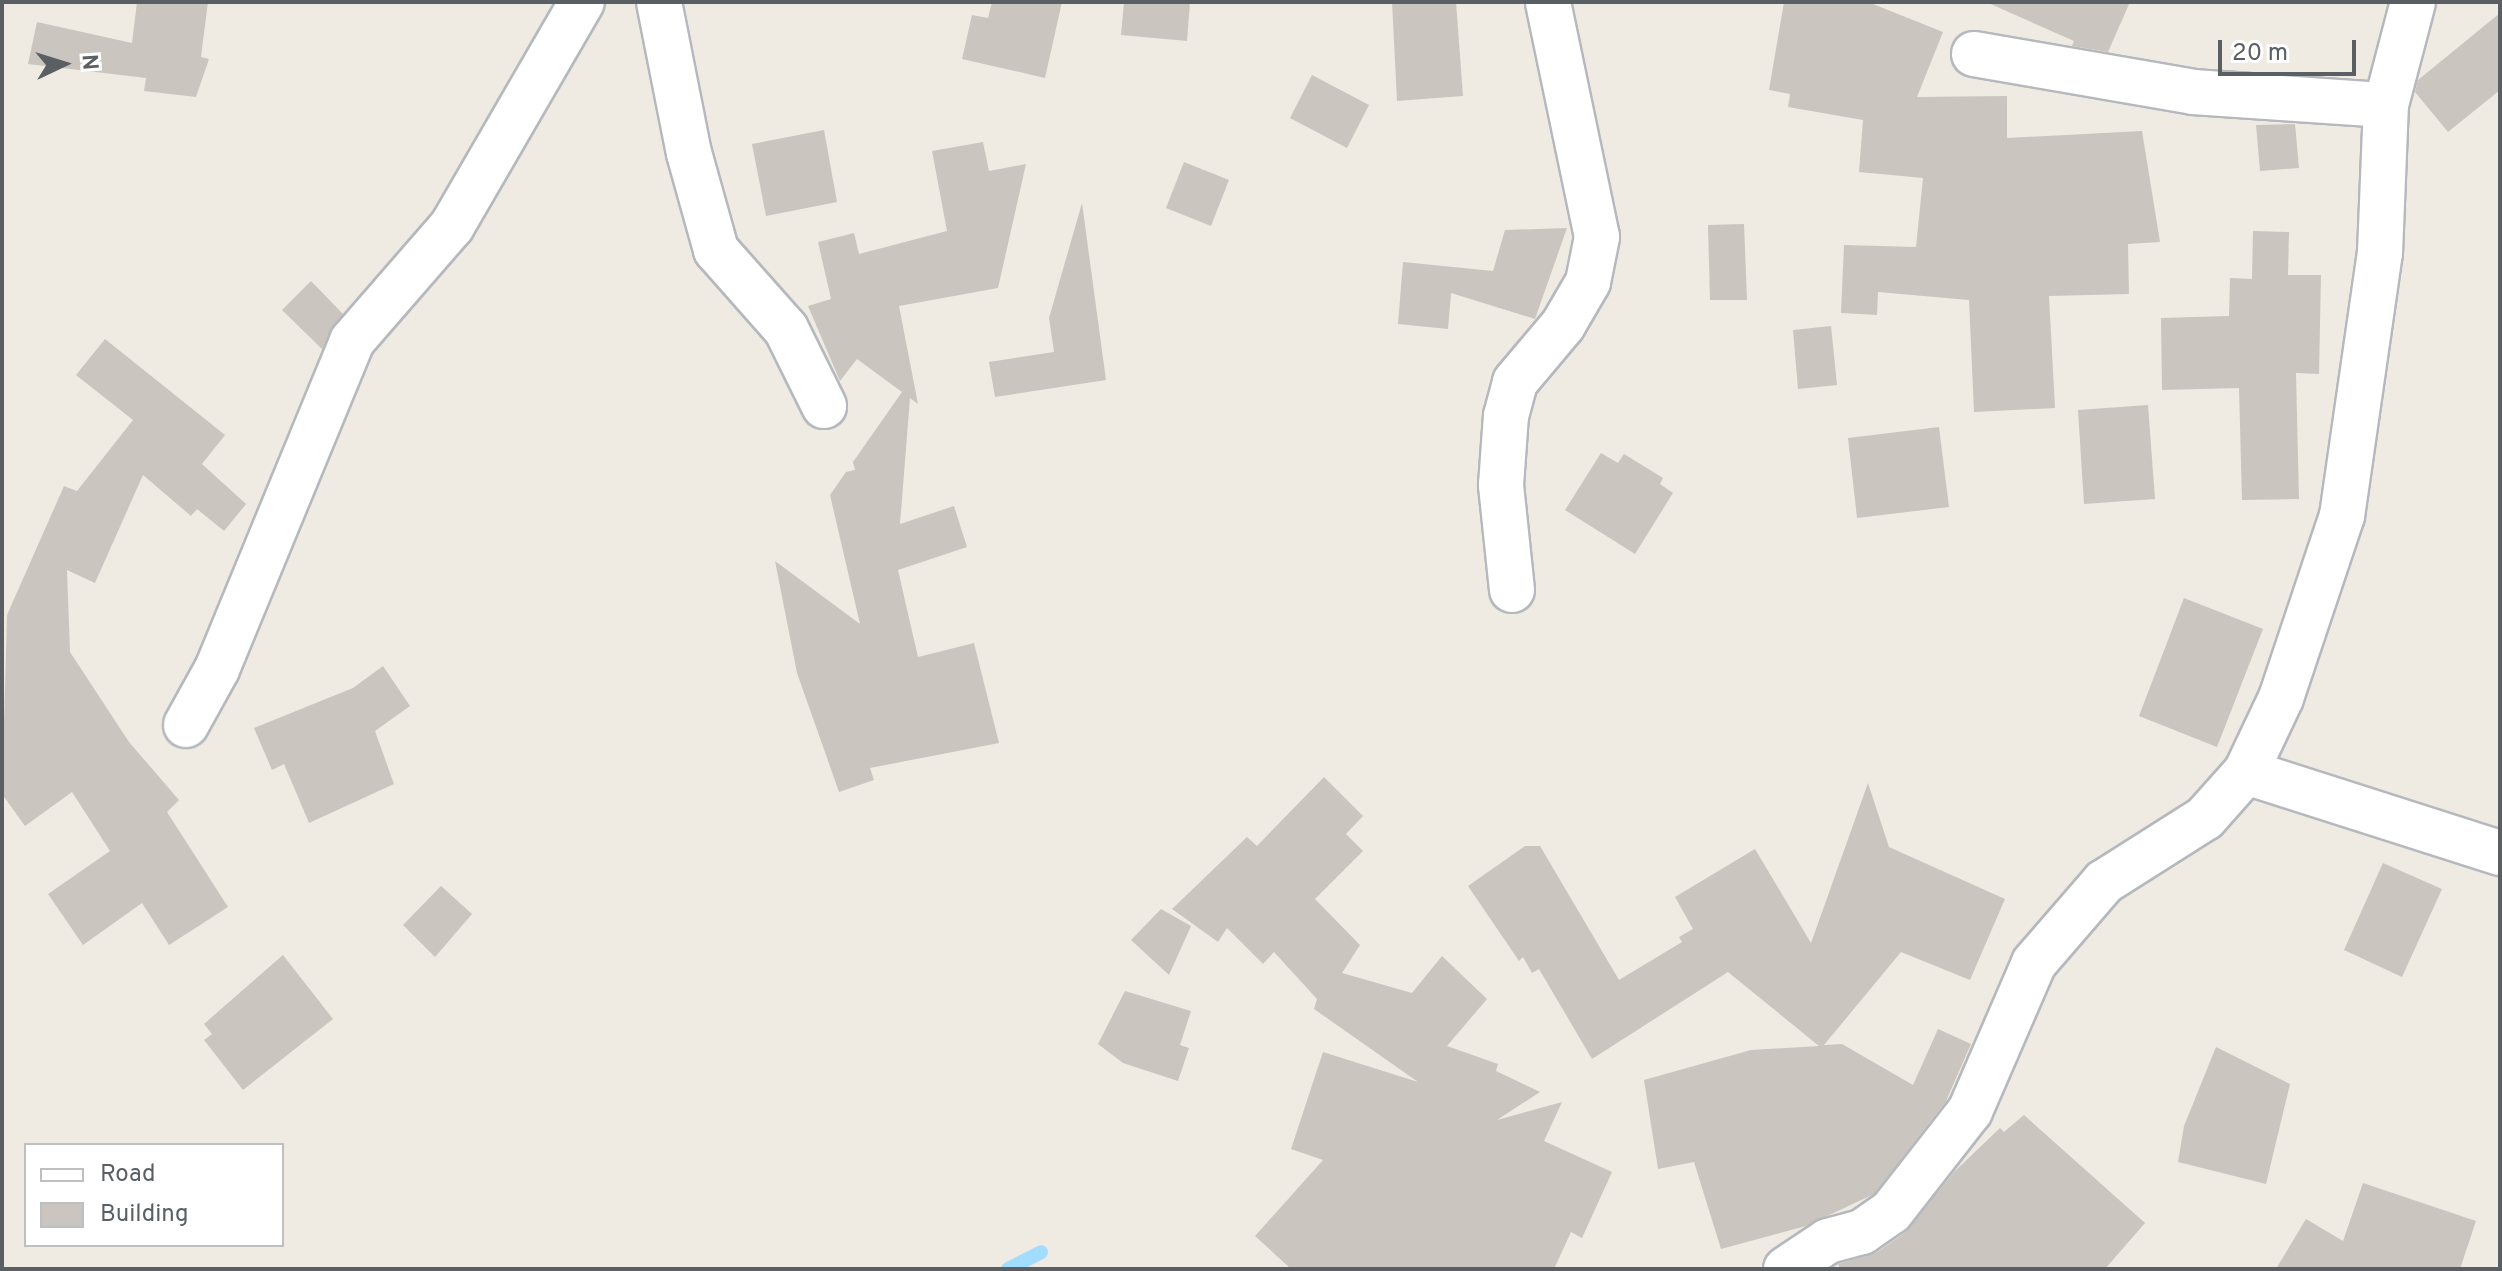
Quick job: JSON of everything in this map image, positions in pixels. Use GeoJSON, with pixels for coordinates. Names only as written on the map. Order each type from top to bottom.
{"type":"FeatureCollection","features":[{"type":"Feature","properties":{"kind":"street"},"geometry":{"type":"LineString","coordinates":[[659,2],[689,153],[716,250],[786,329],[824,406]]}},
{"type":"Feature","properties":{"kind":"street"},"geometry":{"type":"LineString","coordinates":[[1512,590],[1501,485],[1509,405],[1523,369],[1563,325],[1588,282],[1597,237],[1548,2]]}},
{"type":"Feature","properties":{"kind":"street"},"geometry":{"type":"LineString","coordinates":[[1786,1269],[1826,1255],[1878,1223],[1938,1156],[1970,1111],[2034,963],[2104,882],[2205,818],[2246,772],[2281,698],[2342,516],[2380,253],[2386,105],[2413,2]]}},
{"type":"Feature","properties":{"kind":"street"},"geometry":{"type":"LineString","coordinates":[[186,725],[217,669],[352,341],[452,226],[567,9]]}},
{"type":"Feature","properties":{"kind":"street"},"geometry":{"type":"LineString","coordinates":[[1974,54],[2193,92],[2386,105]]}},
{"type":"Feature","properties":{"kind":"street"},"geometry":{"type":"LineString","coordinates":[[2246,772],[2500,853]]}},
{"type":"Feature","properties":{"kind":"building"},"geometry":{"type":"Polygon","coordinates":[[[137,2],[208,2],[201,57],[209,59],[196,97],[144,91],[146,78],[28,64],[37,22],[132,43],[137,2]]]}},
{"type":"Feature","properties":{"kind":"building"},"geometry":{"type":"Polygon","coordinates":[[[992,2],[1062,2],[1045,78],[962,59],[972,15],[988,18],[992,2]]]}},
{"type":"Feature","properties":{"kind":"building"},"geometry":{"type":"Polygon","coordinates":[[[1124,2],[1190,2],[1187,41],[1121,35],[1124,2]]]}},
{"type":"Feature","properties":{"kind":"building"},"geometry":{"type":"Polygon","coordinates":[[[1392,2],[1456,2],[1463,96],[1397,101],[1392,2]]]}},
{"type":"Feature","properties":{"kind":"building"},"geometry":{"type":"Polygon","coordinates":[[[1784,2],[1868,2],[1943,32],[1917,97],[2007,96],[2007,138],[2142,131],[2160,242],[2128,244],[2129,294],[2049,296],[2055,408],[1974,412],[1969,300],[1878,292],[1877,315],[1841,313],[1844,245],[1916,247],[1923,178],[1859,172],[1863,120],[1788,107],[1790,94],[1769,90],[1784,2]]]}},
{"type":"Feature","properties":{"kind":"building"},"geometry":{"type":"Polygon","coordinates":[[[1986,2],[2130,2],[2108,52],[2072,46],[2074,41],[1986,2]]]}},
{"type":"Feature","properties":{"kind":"building"},"geometry":{"type":"Polygon","coordinates":[[[2500,13],[2500,90],[2448,132],[2415,92],[2418,80],[2500,13]]]}},
{"type":"Feature","properties":{"kind":"building"},"geometry":{"type":"Polygon","coordinates":[[[1312,75],[1369,105],[1347,148],[1290,118],[1312,75]]]}},
{"type":"Feature","properties":{"kind":"building"},"geometry":{"type":"Polygon","coordinates":[[[2295,124],[2299,168],[2260,171],[2256,125],[2295,124]]]}},
{"type":"Feature","properties":{"kind":"building"},"geometry":{"type":"Polygon","coordinates":[[[824,130],[837,202],[766,216],[752,144],[824,130]]]}},
{"type":"Feature","properties":{"kind":"building"},"geometry":{"type":"Polygon","coordinates":[[[983,142],[989,171],[1026,164],[998,288],[899,306],[918,404],[910,398],[900,524],[954,506],[967,547],[898,570],[918,657],[974,643],[999,743],[870,768],[874,780],[839,792],[797,673],[775,561],[860,624],[830,495],[846,472],[855,470],[853,462],[902,392],[857,359],[840,381],[808,306],[831,299],[818,242],[854,233],[859,254],[947,231],[932,151],[983,142]]]}},
{"type":"Feature","properties":{"kind":"building"},"geometry":{"type":"Polygon","coordinates":[[[1184,162],[1229,180],[1211,226],[1166,208],[1184,162]]]}},
{"type":"Feature","properties":{"kind":"building"},"geometry":{"type":"Polygon","coordinates":[[[1082,203],[1106,380],[995,397],[989,362],[1054,352],[1049,318],[1082,203]]]}},
{"type":"Feature","properties":{"kind":"building"},"geometry":{"type":"Polygon","coordinates":[[[1744,224],[1747,300],[1710,300],[1708,225],[1744,224]]]}},
{"type":"Feature","properties":{"kind":"building"},"geometry":{"type":"Polygon","coordinates":[[[1567,228],[1535,319],[1451,293],[1448,329],[1398,324],[1403,262],[1493,271],[1505,230],[1567,228]]]}},
{"type":"Feature","properties":{"kind":"building"},"geometry":{"type":"Polygon","coordinates":[[[2253,231],[2289,232],[2288,275],[2321,275],[2319,374],[2296,373],[2299,499],[2242,500],[2239,388],[2162,390],[2161,318],[2229,316],[2230,278],[2252,279],[2253,231]]]}},
{"type":"Feature","properties":{"kind":"building"},"geometry":{"type":"Polygon","coordinates":[[[311,281],[343,314],[322,349],[282,310],[311,281]]]}},
{"type":"Feature","properties":{"kind":"building"},"geometry":{"type":"Polygon","coordinates":[[[1831,326],[1837,385],[1798,389],[1793,330],[1831,326]]]}},
{"type":"Feature","properties":{"kind":"building"},"geometry":{"type":"Polygon","coordinates":[[[105,339],[225,435],[202,464],[246,504],[224,531],[197,509],[191,516],[143,475],[95,583],[67,570],[70,652],[129,742],[179,800],[167,812],[228,907],[169,945],[142,903],[83,945],[48,894],[110,851],[72,792],[25,826],[2,794],[7,615],[64,486],[77,491],[133,420],[76,375],[105,339]]]}},
{"type":"Feature","properties":{"kind":"building"},"geometry":{"type":"Polygon","coordinates":[[[2148,405],[2155,499],[2084,504],[2078,410],[2148,405]]]}},
{"type":"Feature","properties":{"kind":"building"},"geometry":{"type":"Polygon","coordinates":[[[1939,427],[1949,507],[1857,518],[1848,438],[1939,427]]]}},
{"type":"Feature","properties":{"kind":"building"},"geometry":{"type":"Polygon","coordinates":[[[1601,453],[1618,463],[1624,454],[1663,478],[1660,484],[1673,493],[1635,554],[1565,510],[1601,453]]]}},
{"type":"Feature","properties":{"kind":"building"},"geometry":{"type":"Polygon","coordinates":[[[2184,598],[2263,629],[2217,747],[2139,716],[2184,598]]]}},
{"type":"Feature","properties":{"kind":"building"},"geometry":{"type":"Polygon","coordinates":[[[383,666],[410,706],[375,731],[394,784],[309,823],[284,764],[272,770],[254,728],[353,688],[383,666]]]}},
{"type":"Feature","properties":{"kind":"building"},"geometry":{"type":"Polygon","coordinates":[[[1324,777],[1363,816],[1346,834],[1363,851],[1315,899],[1360,945],[1342,973],[1412,993],[1442,956],[1487,999],[1447,1046],[1498,1064],[1496,1071],[1540,1092],[1497,1120],[1562,1102],[1544,1141],[1612,1172],[1582,1238],[1571,1232],[1554,1269],[1291,1269],[1255,1236],[1323,1160],[1291,1149],[1323,1052],[1418,1082],[1314,1009],[1317,999],[1274,952],[1263,964],[1227,928],[1218,942],[1172,909],[1247,837],[1257,846],[1324,777]]]}},
{"type":"Feature","properties":{"kind":"building"},"geometry":{"type":"Polygon","coordinates":[[[1868,783],[1889,847],[2005,899],[1970,980],[1901,952],[1824,1045],[1842,1044],[1913,1085],[1938,1029],[1971,1044],[1946,1101],[1874,1194],[1806,1226],[1721,1249],[1694,1162],[1658,1169],[1644,1080],[1751,1050],[1819,1046],[1728,972],[1592,1059],[1539,969],[1532,973],[1523,957],[1519,961],[1468,886],[1525,846],[1540,846],[1619,980],[1682,942],[1679,937],[1693,929],[1675,897],[1755,849],[1811,943],[1868,783]]]}},
{"type":"Feature","properties":{"kind":"building"},"geometry":{"type":"Polygon","coordinates":[[[2383,863],[2442,889],[2402,977],[2344,950],[2383,863]]]}},
{"type":"Feature","properties":{"kind":"building"},"geometry":{"type":"Polygon","coordinates":[[[441,886],[472,914],[435,957],[403,925],[441,886]]]}},
{"type":"Feature","properties":{"kind":"building"},"geometry":{"type":"Polygon","coordinates":[[[1161,909],[1191,926],[1169,975],[1131,940],[1161,909]]]}},
{"type":"Feature","properties":{"kind":"building"},"geometry":{"type":"Polygon","coordinates":[[[283,955],[333,1019],[243,1090],[204,1040],[212,1034],[204,1024],[283,955]]]}},
{"type":"Feature","properties":{"kind":"building"},"geometry":{"type":"Polygon","coordinates":[[[1125,991],[1191,1011],[1180,1045],[1189,1048],[1178,1081],[1123,1063],[1098,1044],[1125,991]]]}},
{"type":"Feature","properties":{"kind":"building"},"geometry":{"type":"Polygon","coordinates":[[[2216,1047],[2290,1084],[2266,1184],[2178,1162],[2184,1126],[2216,1047]]]}},
{"type":"Feature","properties":{"kind":"building"},"geometry":{"type":"Polygon","coordinates":[[[2024,1115],[2145,1223],[2105,1269],[1840,1269],[1838,1264],[1876,1253],[1906,1232],[1955,1171],[2000,1128],[2004,1132],[2024,1115]]]}},
{"type":"Feature","properties":{"kind":"building"},"geometry":{"type":"Polygon","coordinates":[[[2363,1183],[2476,1221],[2460,1269],[2276,1269],[2306,1219],[2343,1241],[2363,1183]]]}},
{"type":"Feature","properties":{"kind":"waterway"},"geometry":{"type":"LineString","coordinates":[[1008,1269],[1041,1252]]}}]}
